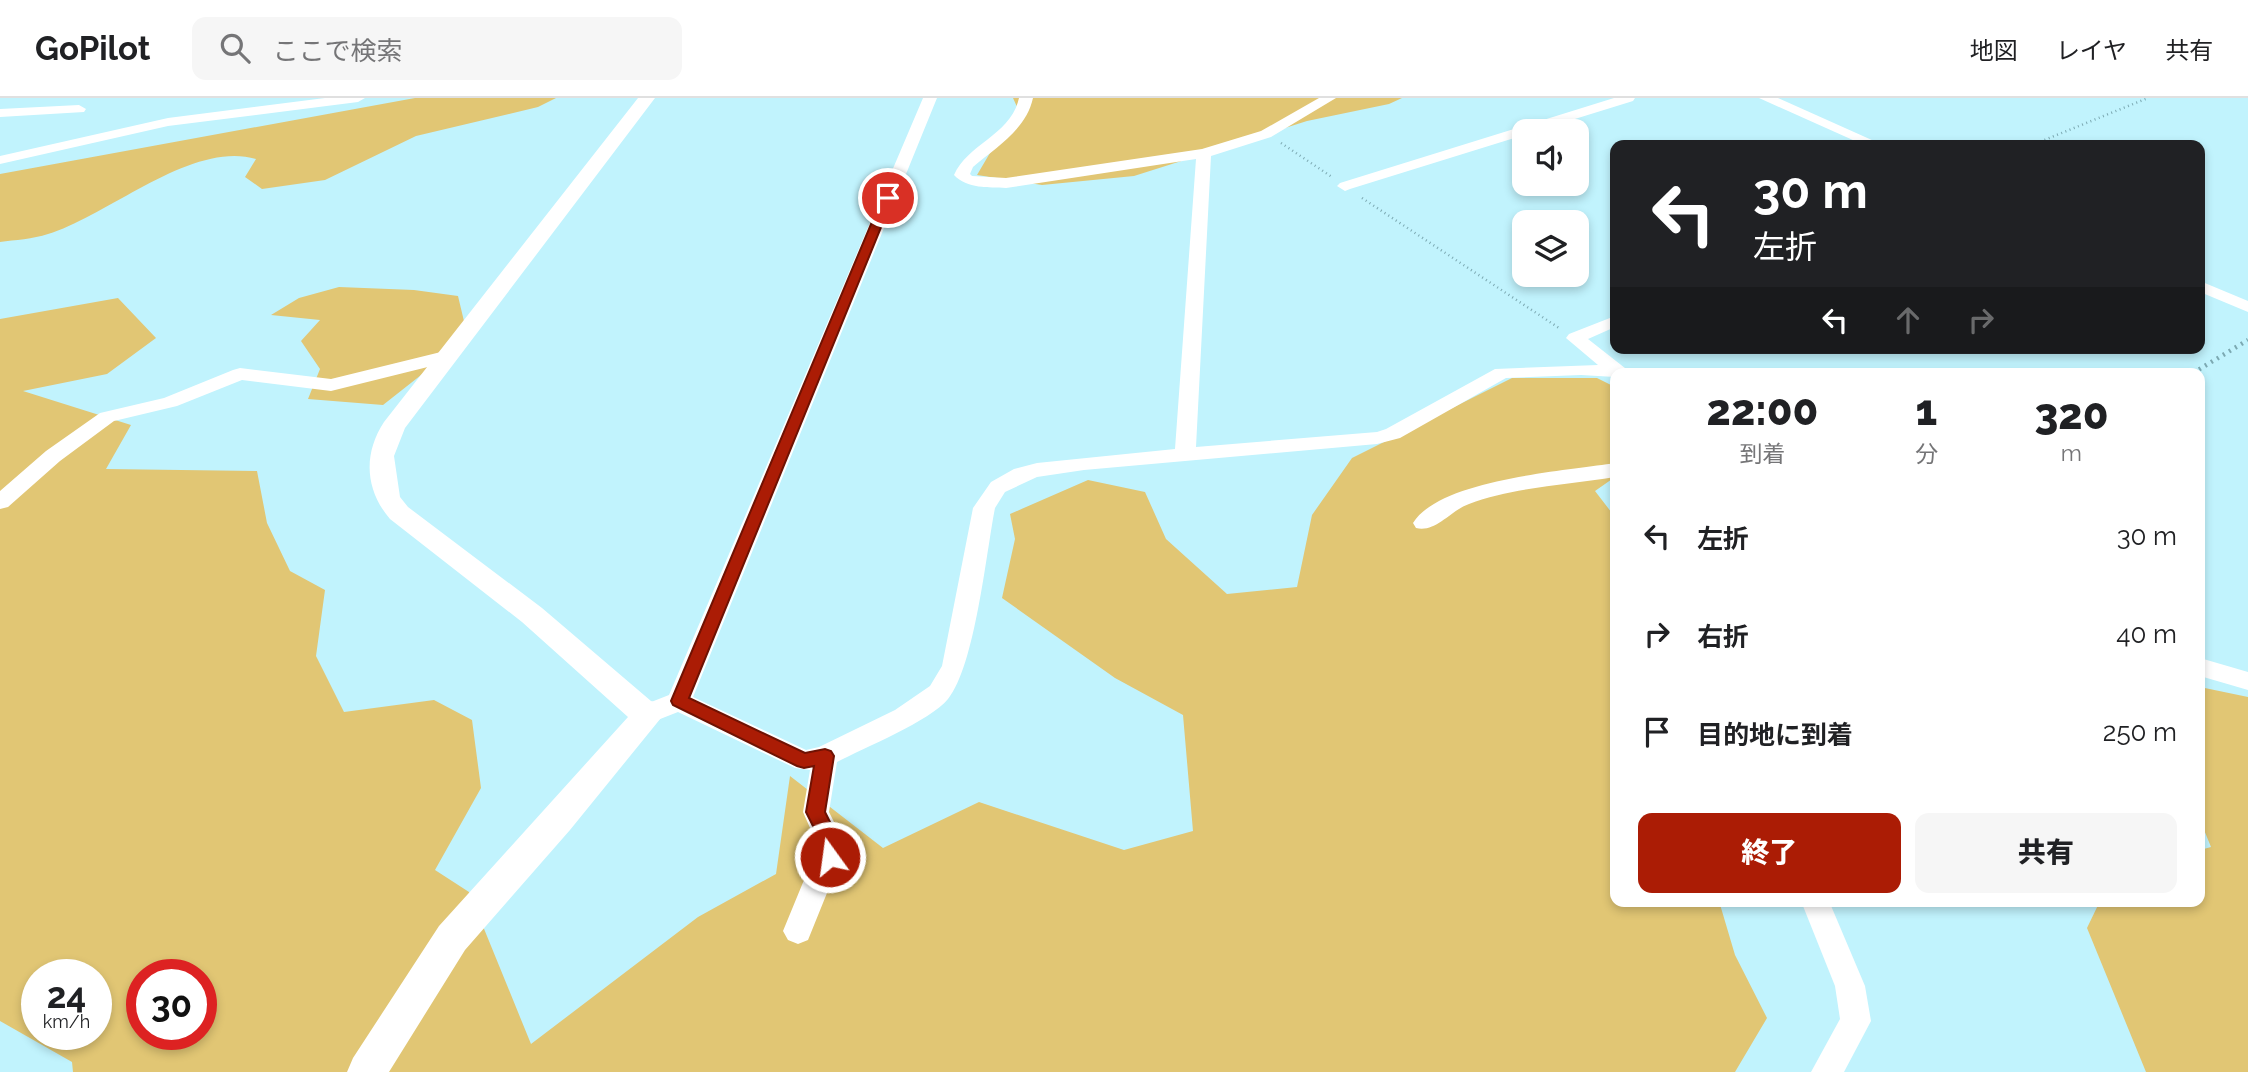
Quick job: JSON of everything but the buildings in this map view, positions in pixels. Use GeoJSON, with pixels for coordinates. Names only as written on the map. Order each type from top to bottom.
{"type":"FeatureCollection","features":[{"type":"Feature","properties":{"kind":"street"},"geometry":{"type":"LineString","coordinates":[[0,160],[168,122],[358,98]]}},
{"type":"Feature","properties":{"kind":"street"},"geometry":{"type":"LineString","coordinates":[[647,98],[393,427],[382,456],[387,499],[399,513],[532,615],[640,709],[665,707],[804,761],[825,756],[904,717],[939,693],[954,666],[984,508],[998,487],[1021,474],[1037,470],[1185,455],[1377,438],[1393,434],[1502,373],[1581,369],[1610,372]]}},
{"type":"Feature","properties":{"kind":"street"},"geometry":{"type":"LineString","coordinates":[[367,1072],[452,938],[665,707],[930,98]]}},
{"type":"Feature","properties":{"kind":"street"},"geometry":{"type":"LineString","coordinates":[[1026,98],[1026,108],[1015,122],[966,165],[962,174],[967,179],[1006,183],[1203,153],[1266,134],[1329,98]]}},
{"type":"Feature","properties":{"kind":"street"},"geometry":{"type":"LineString","coordinates":[[1345,186],[1628,98]]}},
{"type":"Feature","properties":{"kind":"street"},"geometry":{"type":"LineString","coordinates":[[1766,98],[1864,140]]}},
{"type":"Feature","properties":{"kind":"street"},"geometry":{"type":"LineString","coordinates":[[54,148],[83,103]]}},
{"type":"Feature","properties":{"kind":"street"},"geometry":{"type":"LineString","coordinates":[[0,113],[83,103]]}},
{"type":"Feature","properties":{"kind":"street"},"geometry":{"type":"LineString","coordinates":[[1185,455],[1203,153]]}},
{"type":"Feature","properties":{"kind":"street"},"geometry":{"type":"LineString","coordinates":[[2205,288],[2248,307]]}},
{"type":"Feature","properties":{"kind":"street"},"geometry":{"type":"LineString","coordinates":[[1574,338],[1610,323]]}},
{"type":"Feature","properties":{"kind":"street"},"geometry":{"type":"LineString","coordinates":[[1574,338],[1614,368]]}},
{"type":"Feature","properties":{"kind":"street"},"geometry":{"type":"LineString","coordinates":[[0,502],[53,456],[107,418],[170,401],[240,373],[316,386],[331,385],[449,356]]}},
{"type":"Feature","properties":{"kind":"street"},"geometry":{"type":"LineString","coordinates":[[1424,523],[1450,503],[1480,492],[1610,471]]}},
{"type":"Feature","properties":{"kind":"street"},"geometry":{"type":"LineString","coordinates":[[2205,668],[2248,681]]}},
{"type":"Feature","properties":{"kind":"street"},"geometry":{"type":"LineString","coordinates":[[798,931],[832,846],[816,812],[825,756]]}},
{"type":"Feature","properties":{"kind":"street"},"geometry":{"type":"LineString","coordinates":[[1817,907],[1850,986],[1856,1021],[1827,1072]]}},
{"type":"Feature","properties":{"kind":"path"},"geometry":{"type":"LineString","coordinates":[[2044,140],[2148,98]]}},
{"type":"Feature","properties":{"kind":"path"},"geometry":{"type":"LineString","coordinates":[[1266,134],[1574,338]]}},
{"type":"Feature","properties":{"kind":"path"},"geometry":{"type":"LineString","coordinates":[[2202,368],[2248,341]]}},
{"type":"Feature","properties":{"kind":"shaded area"},"geometry":{"type":"Polygon","coordinates":[[[415,98],[556,98],[538,107],[416,136],[325,180],[262,189],[245,177],[256,159],[231,156],[205,160],[150,183],[72,225],[42,236],[0,242],[0,174],[415,98]]]}},
{"type":"Feature","properties":{"kind":"shaded area"},"geometry":{"type":"Polygon","coordinates":[[[1013,98],[1402,98],[1389,104],[1307,121],[1134,176],[1042,185],[977,175],[997,141],[1022,118],[1013,98]]]}},
{"type":"Feature","properties":{"kind":"shaded area"},"geometry":{"type":"Polygon","coordinates":[[[339,287],[414,290],[458,296],[468,338],[383,405],[308,399],[320,369],[301,341],[320,320],[271,315],[299,298],[339,287]]]}},
{"type":"Feature","properties":{"kind":"shaded area"},"geometry":{"type":"Polygon","coordinates":[[[118,298],[156,338],[107,374],[23,391],[131,425],[106,469],[257,471],[267,523],[290,571],[325,590],[316,656],[344,712],[434,700],[472,720],[481,788],[435,870],[469,892],[531,1044],[698,917],[776,874],[790,776],[883,848],[979,802],[1124,850],[1193,831],[1183,715],[1115,678],[1002,598],[1015,539],[1010,514],[1088,480],[1145,492],[1166,539],[1227,594],[1297,587],[1312,515],[1352,458],[1512,378],[1597,378],[1610,384],[1610,480],[1595,491],[1610,510],[1610,907],[1721,907],[1735,955],[1767,1018],[1735,1072],[73,1072],[72,1062],[51,1050],[112,1050],[112,959],[21,959],[21,1033],[0,1021],[0,319],[118,298]]]}},
{"type":"Feature","properties":{"kind":"shaded area"},"geometry":{"type":"Polygon","coordinates":[[[2205,688],[2248,697],[2248,1072],[2146,1072],[2087,928],[2097,907],[2205,907],[2205,849],[2211,847],[2205,832],[2205,688]]]}},
{"type":"Feature","properties":{"kind":"route"},"geometry":{"type":"LineString","coordinates":[[830,857],[832,846],[816,812],[825,756],[804,761],[679,701],[888,198]]}}]}
